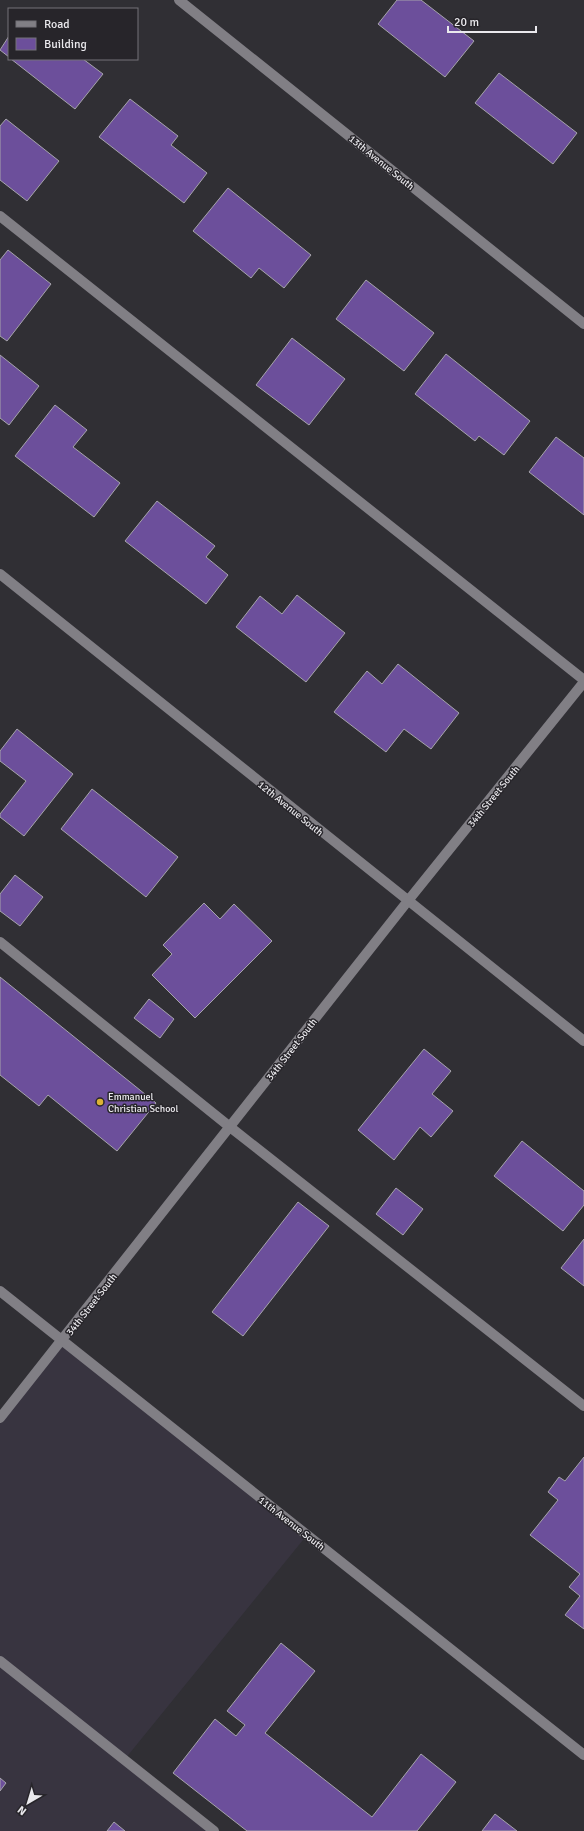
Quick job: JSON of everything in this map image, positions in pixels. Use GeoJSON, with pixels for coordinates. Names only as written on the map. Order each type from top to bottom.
{"type":"FeatureCollection","features":[{"type":"Feature","properties":{"kind":"street","name":"13th Avenue South"},"geometry":{"type":"LineString","coordinates":[[179,0],[584,324]]}},
{"type":"Feature","properties":{"kind":"street"},"geometry":{"type":"LineString","coordinates":[[0,216],[584,681]]}},
{"type":"Feature","properties":{"kind":"street","name":"12th Avenue South"},"geometry":{"type":"LineString","coordinates":[[0,574],[407,902],[584,1041]]}},
{"type":"Feature","properties":{"kind":"street","name":"34th Street South"},"geometry":{"type":"LineString","coordinates":[[0,1418],[407,902],[584,681]]}},
{"type":"Feature","properties":{"kind":"street"},"geometry":{"type":"LineString","coordinates":[[0,942],[230,1127],[584,1406]]}},
{"type":"Feature","properties":{"kind":"street","name":"11th Avenue South"},"geometry":{"type":"LineString","coordinates":[[0,1291],[584,1755]]}},
{"type":"Feature","properties":{"kind":"street"},"geometry":{"type":"LineString","coordinates":[[0,1661],[214,1831]]}},
{"type":"Feature","properties":{"kind":"shaded area"},"geometry":{"type":"Polygon","coordinates":[[[63,1340],[307,1535],[125,1759],[214,1831],[0,1831],[0,1418],[63,1340]]]}},
{"type":"Feature","properties":{"kind":"building"},"geometry":{"type":"Polygon","coordinates":[[[397,0],[421,0],[474,41],[445,77],[378,24],[397,0]]]}},
{"type":"Feature","properties":{"kind":"building"},"geometry":{"type":"Polygon","coordinates":[[[8,38],[8,56],[0,50],[8,38]]]}},
{"type":"Feature","properties":{"kind":"building"},"geometry":{"type":"Polygon","coordinates":[[[12,60],[84,60],[103,74],[75,109],[12,60]]]}},
{"type":"Feature","properties":{"kind":"building"},"geometry":{"type":"Polygon","coordinates":[[[499,73],[577,133],[553,164],[475,103],[499,73]]]}},
{"type":"Feature","properties":{"kind":"building"},"geometry":{"type":"Polygon","coordinates":[[[130,99],[178,136],[171,145],[207,173],[184,203],[99,137],[130,99]]]}},
{"type":"Feature","properties":{"kind":"building"},"geometry":{"type":"Polygon","coordinates":[[[6,119],[59,161],[27,201],[0,180],[0,126],[6,119]]]}},
{"type":"Feature","properties":{"kind":"building"},"geometry":{"type":"Polygon","coordinates":[[[228,188],[311,255],[284,288],[259,268],[251,278],[193,231],[228,188]]]}},
{"type":"Feature","properties":{"kind":"building"},"geometry":{"type":"Polygon","coordinates":[[[8,250],[51,284],[7,341],[0,336],[0,260],[8,250]]]}},
{"type":"Feature","properties":{"kind":"building"},"geometry":{"type":"Polygon","coordinates":[[[366,280],[434,333],[404,371],[336,319],[366,280]]]}},
{"type":"Feature","properties":{"kind":"building"},"geometry":{"type":"Polygon","coordinates":[[[292,338],[345,379],[309,425],[256,385],[292,338]]]}},
{"type":"Feature","properties":{"kind":"building"},"geometry":{"type":"Polygon","coordinates":[[[446,354],[530,421],[504,455],[479,436],[475,441],[415,394],[446,354]]]}},
{"type":"Feature","properties":{"kind":"building"},"geometry":{"type":"Polygon","coordinates":[[[0,355],[39,386],[9,425],[0,418],[0,355]]]}},
{"type":"Feature","properties":{"kind":"building"},"geometry":{"type":"Polygon","coordinates":[[[55,405],[87,430],[73,447],[120,483],[94,517],[15,456],[55,405]]]}},
{"type":"Feature","properties":{"kind":"building"},"geometry":{"type":"Polygon","coordinates":[[[556,437],[584,458],[584,515],[529,472],[556,437]]]}},
{"type":"Feature","properties":{"kind":"building"},"geometry":{"type":"Polygon","coordinates":[[[157,501],[215,546],[206,557],[228,575],[206,604],[125,541],[157,501]]]}},
{"type":"Feature","properties":{"kind":"building"},"geometry":{"type":"Polygon","coordinates":[[[297,595],[345,633],[306,682],[236,627],[260,596],[282,614],[297,595]]]}},
{"type":"Feature","properties":{"kind":"building"},"geometry":{"type":"Polygon","coordinates":[[[398,664],[459,713],[431,749],[404,729],[386,752],[334,712],[367,671],[382,684],[398,664]]]}},
{"type":"Feature","properties":{"kind":"building"},"geometry":{"type":"Polygon","coordinates":[[[17,729],[73,774],[24,836],[0,817],[0,814],[26,781],[0,761],[0,751],[17,729]]]}},
{"type":"Feature","properties":{"kind":"building"},"geometry":{"type":"Polygon","coordinates":[[[92,789],[178,857],[146,897],[61,829],[92,789]]]}},
{"type":"Feature","properties":{"kind":"building"},"geometry":{"type":"Polygon","coordinates":[[[15,875],[43,897],[20,926],[0,911],[0,894],[15,875]]]}},
{"type":"Feature","properties":{"kind":"building"},"geometry":{"type":"Polygon","coordinates":[[[204,903],[220,919],[234,904],[272,941],[195,1018],[152,975],[172,954],[163,945],[204,903]]]}},
{"type":"Feature","properties":{"kind":"building"},"geometry":{"type":"Polygon","coordinates":[[[0,977],[156,1103],[117,1151],[48,1095],[39,1106],[0,1075],[0,977]]]}},
{"type":"Feature","properties":{"kind":"building"},"geometry":{"type":"Polygon","coordinates":[[[149,999],[174,1019],[160,1038],[134,1018],[149,999]]]}},
{"type":"Feature","properties":{"kind":"building"},"geometry":{"type":"Polygon","coordinates":[[[424,1049],[451,1071],[432,1094],[453,1111],[431,1137],[420,1127],[394,1160],[358,1130],[424,1049]]]}},
{"type":"Feature","properties":{"kind":"building"},"geometry":{"type":"Polygon","coordinates":[[[522,1141],[584,1191],[584,1205],[563,1231],[494,1176],[522,1141]]]}},
{"type":"Feature","properties":{"kind":"building"},"geometry":{"type":"Polygon","coordinates":[[[396,1188],[423,1209],[403,1235],[376,1214],[396,1188]]]}},
{"type":"Feature","properties":{"kind":"building"},"geometry":{"type":"Polygon","coordinates":[[[298,1202],[329,1226],[243,1336],[212,1312],[298,1202]]]}},
{"type":"Feature","properties":{"kind":"building"},"geometry":{"type":"Polygon","coordinates":[[[584,1239],[584,1286],[561,1268],[584,1239]]]}},
{"type":"Feature","properties":{"kind":"building"},"geometry":{"type":"Polygon","coordinates":[[[584,1457],[584,1629],[565,1615],[580,1596],[569,1587],[580,1574],[530,1535],[558,1500],[548,1492],[559,1477],[565,1481],[584,1457]]]}},
{"type":"Feature","properties":{"kind":"building"},"geometry":{"type":"Polygon","coordinates":[[[281,1643],[315,1671],[265,1733],[372,1817],[421,1754],[456,1782],[417,1831],[247,1831],[173,1773],[215,1719],[236,1736],[245,1725],[227,1711],[281,1643]]]}},
{"type":"Feature","properties":{"kind":"building"},"geometry":{"type":"Polygon","coordinates":[[[0,1778],[6,1783],[0,1791],[0,1778]]]}},
{"type":"Feature","properties":{"kind":"building"},"geometry":{"type":"Polygon","coordinates":[[[495,1814],[517,1831],[482,1831],[495,1814]]]}},
{"type":"Feature","properties":{"kind":"building"},"geometry":{"type":"Polygon","coordinates":[[[114,1822],[125,1831],[107,1831],[114,1822]]]}},
{"type":"Feature","properties":{"kind":"place","name":"Emmanuel Christian School"},"geometry":{"type":"Point","coordinates":[100,1102]}}]}
